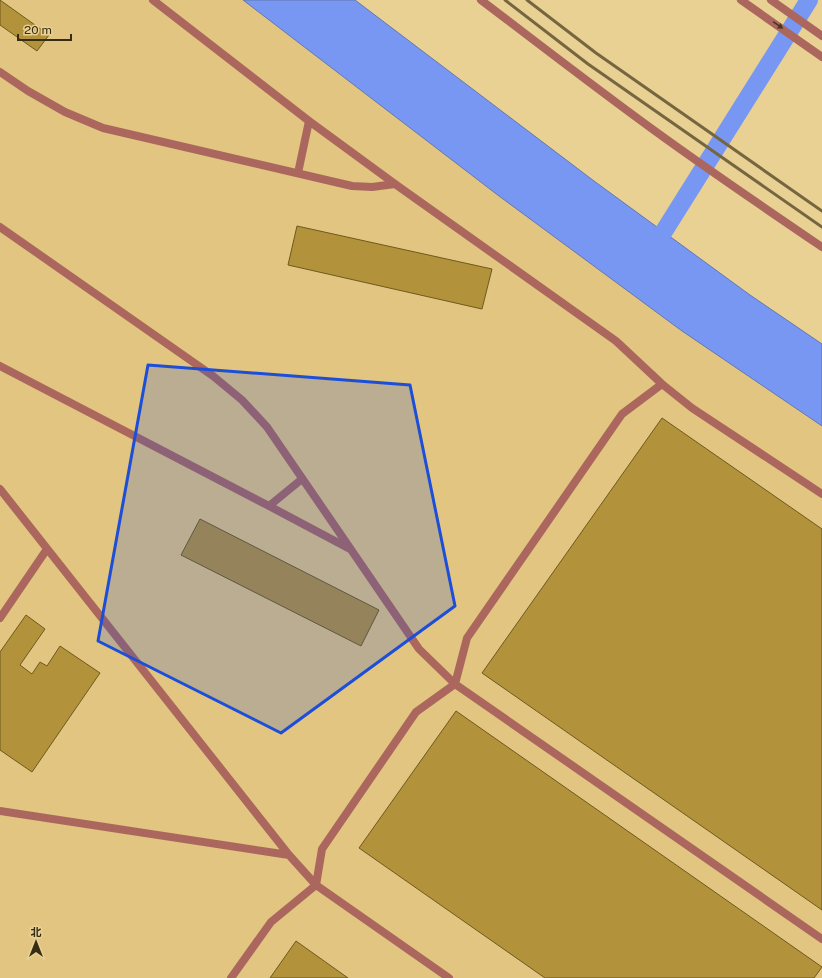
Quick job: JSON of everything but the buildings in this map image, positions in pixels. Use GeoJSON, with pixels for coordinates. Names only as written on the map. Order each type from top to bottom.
{"type":"FeatureCollection","features":[{"type":"Feature","properties":{"kind":"street"},"geometry":{"type":"LineString","coordinates":[[152,0],[309,121],[395,184],[616,340],[662,384],[692,408],[822,494]]}},
{"type":"Feature","properties":{"kind":"street"},"geometry":{"type":"LineString","coordinates":[[481,0],[673,144],[746,196],[822,247]]}},
{"type":"Feature","properties":{"kind":"street"},"geometry":{"type":"LineString","coordinates":[[741,0],[822,57]]}},
{"type":"Feature","properties":{"kind":"street"},"geometry":{"type":"LineString","coordinates":[[771,0],[822,36]]}},
{"type":"Feature","properties":{"kind":"street"},"geometry":{"type":"LineString","coordinates":[[0,72],[28,91],[65,112],[104,128],[352,186],[372,187],[395,184]]}},
{"type":"Feature","properties":{"kind":"street"},"geometry":{"type":"LineString","coordinates":[[298,173],[309,121]]}},
{"type":"Feature","properties":{"kind":"street"},"geometry":{"type":"LineString","coordinates":[[0,227],[213,376],[242,400],[267,427],[419,649],[455,684],[822,939]]}},
{"type":"Feature","properties":{"kind":"street"},"geometry":{"type":"LineString","coordinates":[[0,366],[269,506],[352,551]]}},
{"type":"Feature","properties":{"kind":"street"},"geometry":{"type":"LineString","coordinates":[[231,978],[271,922],[316,885],[322,849],[416,712],[455,684],[467,638],[622,414],[662,384]]}},
{"type":"Feature","properties":{"kind":"street"},"geometry":{"type":"LineString","coordinates":[[269,506],[302,479]]}},
{"type":"Feature","properties":{"kind":"street"},"geometry":{"type":"LineString","coordinates":[[0,489],[289,855],[316,885],[449,978]]}},
{"type":"Feature","properties":{"kind":"street"},"geometry":{"type":"LineString","coordinates":[[0,618],[47,549]]}},
{"type":"Feature","properties":{"kind":"street"},"geometry":{"type":"LineString","coordinates":[[0,811],[289,855]]}},
{"type":"Feature","properties":{"kind":"highlighted area"},"geometry":{"type":"Polygon","coordinates":[[[148,365],[410,385],[455,606],[281,733],[98,641],[148,365]]]}},
{"type":"Feature","properties":{"kind":"shaded area"},"geometry":{"type":"Polygon","coordinates":[[[0,0],[243,0],[499,196],[682,331],[822,426],[822,978],[0,978],[0,0]]]}},
{"type":"Feature","properties":{"kind":"water"},"geometry":{"type":"Polygon","coordinates":[[[243,0],[355,0],[594,181],[750,295],[822,344],[822,426],[682,331],[499,196],[243,0]]]}},
{"type":"Feature","properties":{"kind":"waterway"},"geometry":{"type":"LineString","coordinates":[[651,252],[809,0]]}},
{"type":"Feature","properties":{"kind":"railway"},"geometry":{"type":"LineString","coordinates":[[505,0],[588,64],[822,227]]}},
{"type":"Feature","properties":{"kind":"railway"},"geometry":{"type":"LineString","coordinates":[[527,0],[596,53],[822,211]]}}]}
